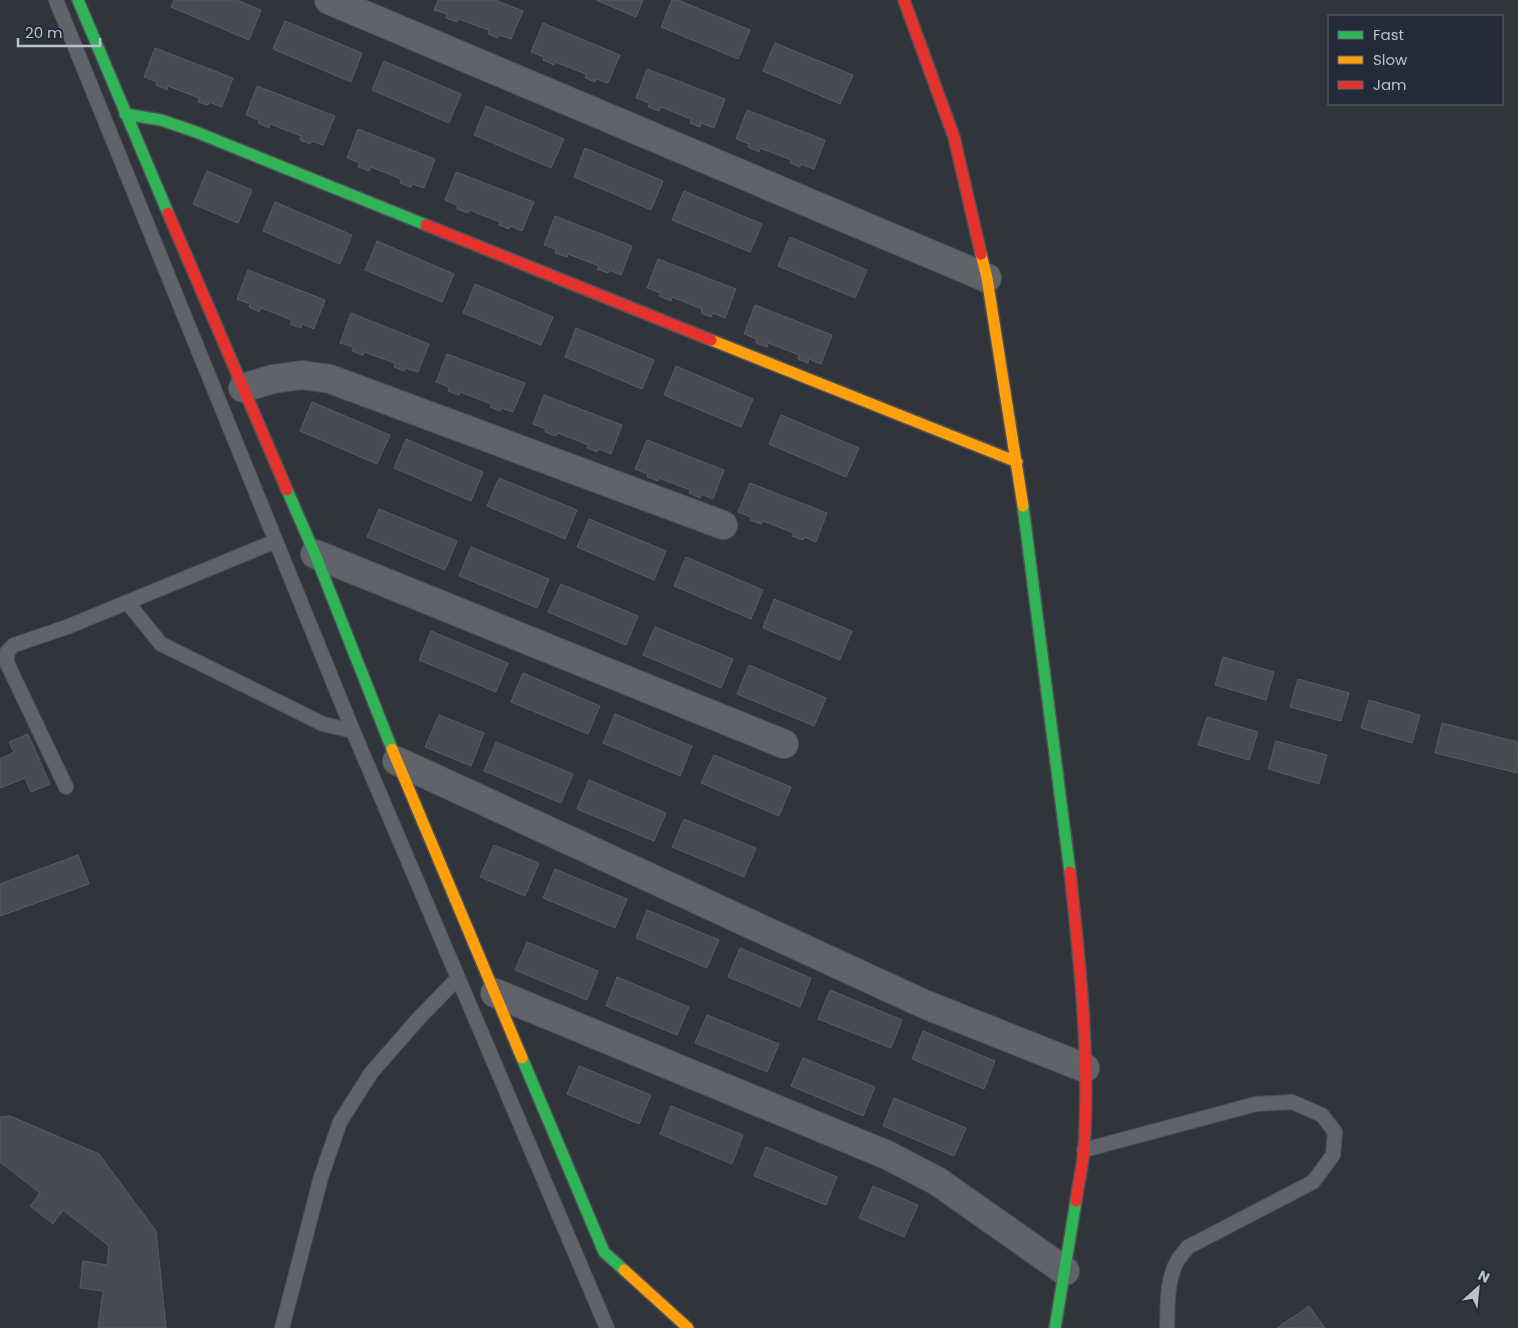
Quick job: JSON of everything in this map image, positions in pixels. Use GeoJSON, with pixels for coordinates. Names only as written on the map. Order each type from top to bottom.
{"type":"FeatureCollection","features":[{"type":"Feature","properties":{"kind":"street"},"geometry":{"type":"LineString","coordinates":[[78,0],[125,114],[315,554],[397,761],[604,1252],[688,1328]]}},
{"type":"Feature","properties":{"kind":"street"},"geometry":{"type":"LineString","coordinates":[[329,0],[987,278]]}},
{"type":"Feature","properties":{"kind":"street"},"geometry":{"type":"LineString","coordinates":[[904,0],[954,137],[987,278],[1017,462],[1065,827],[1078,946],[1085,1068],[1084,1150],[1055,1328]]}},
{"type":"Feature","properties":{"kind":"street"},"geometry":{"type":"LineString","coordinates":[[125,114],[161,120],[196,132],[1017,462]]}},
{"type":"Feature","properties":{"kind":"street"},"geometry":{"type":"LineString","coordinates":[[243,388],[273,379],[302,375],[330,379],[723,525]]}},
{"type":"Feature","properties":{"kind":"street"},"geometry":{"type":"LineString","coordinates":[[315,554],[784,744]]}},
{"type":"Feature","properties":{"kind":"street"},"geometry":{"type":"LineString","coordinates":[[397,761],[924,1004],[1085,1068]]}},
{"type":"Feature","properties":{"kind":"street"},"geometry":{"type":"LineString","coordinates":[[495,993],[886,1155],[937,1181],[1065,1271]]}},
{"type":"Feature","properties":{"kind":"lane"},"geometry":{"type":"LineString","coordinates":[[56,0],[353,731],[607,1328]]}},
{"type":"Feature","properties":{"kind":"lane"},"geometry":{"type":"LineString","coordinates":[[66,788],[7,663],[7,652],[14,645],[67,627],[276,541]]}},
{"type":"Feature","properties":{"kind":"lane"},"geometry":{"type":"LineString","coordinates":[[127,602],[154,638],[170,649],[323,724],[353,731]]}},
{"type":"Feature","properties":{"kind":"lane"},"geometry":{"type":"LineString","coordinates":[[282,1328],[321,1177],[340,1122],[371,1073],[420,1017],[458,978]]}},
{"type":"Feature","properties":{"kind":"lane"},"geometry":{"type":"LineString","coordinates":[[1084,1150],[1256,1104],[1292,1102],[1322,1115],[1335,1132],[1333,1155],[1313,1182],[1188,1247],[1178,1260],[1172,1273],[1168,1299],[1167,1328]]}},
{"type":"Feature","properties":{"kind":"building"},"geometry":{"type":"Polygon","coordinates":[[[174,0],[236,0],[261,10],[249,40],[171,7],[174,0]]]}},
{"type":"Feature","properties":{"kind":"building"},"geometry":{"type":"Polygon","coordinates":[[[438,0],[495,0],[523,11],[511,39],[499,35],[498,38],[488,34],[489,30],[458,19],[457,22],[446,18],[447,14],[434,10],[438,0]]]}},
{"type":"Feature","properties":{"kind":"building"},"geometry":{"type":"Polygon","coordinates":[[[596,0],[643,0],[636,17],[596,0]]]}},
{"type":"Feature","properties":{"kind":"building"},"geometry":{"type":"Polygon","coordinates":[[[672,0],[678,0],[750,30],[738,59],[661,27],[672,0]]]}},
{"type":"Feature","properties":{"kind":"building"},"geometry":{"type":"Polygon","coordinates":[[[285,21],[362,53],[351,82],[273,49],[285,21]]]}},
{"type":"Feature","properties":{"kind":"building"},"geometry":{"type":"Polygon","coordinates":[[[543,23],[620,55],[608,83],[596,79],[595,82],[585,78],[586,74],[555,62],[554,65],[543,60],[544,57],[531,52],[543,23]]]}},
{"type":"Feature","properties":{"kind":"building"},"geometry":{"type":"Polygon","coordinates":[[[775,43],[853,75],[840,104],[763,71],[775,43]]]}},
{"type":"Feature","properties":{"kind":"building"},"geometry":{"type":"Polygon","coordinates":[[[155,48],[233,78],[222,107],[209,102],[208,105],[198,102],[199,98],[168,86],[167,90],[156,85],[157,82],[144,77],[155,48]]]}},
{"type":"Feature","properties":{"kind":"building"},"geometry":{"type":"Polygon","coordinates":[[[384,61],[461,94],[449,123],[372,90],[384,61]]]}},
{"type":"Feature","properties":{"kind":"building"},"geometry":{"type":"Polygon","coordinates":[[[647,69],[725,99],[714,128],[701,123],[700,127],[690,123],[691,119],[661,107],[659,111],[648,107],[650,103],[636,98],[647,69]]]}},
{"type":"Feature","properties":{"kind":"building"},"geometry":{"type":"Polygon","coordinates":[[[257,86],[335,116],[323,145],[311,141],[310,144],[300,140],[301,136],[270,124],[269,128],[258,123],[259,120],[246,115],[257,86]]]}},
{"type":"Feature","properties":{"kind":"building"},"geometry":{"type":"Polygon","coordinates":[[[486,106],[564,139],[551,168],[474,135],[486,106]]]}},
{"type":"Feature","properties":{"kind":"building"},"geometry":{"type":"Polygon","coordinates":[[[747,110],[825,140],[814,169],[801,164],[800,167],[790,163],[791,160],[760,148],[759,152],[748,147],[749,144],[736,139],[747,110]]]}},
{"type":"Feature","properties":{"kind":"building"},"geometry":{"type":"Polygon","coordinates":[[[358,129],[435,159],[424,188],[412,184],[411,187],[400,183],[401,179],[371,167],[369,171],[358,167],[360,163],[347,158],[358,129]]]}},
{"type":"Feature","properties":{"kind":"building"},"geometry":{"type":"Polygon","coordinates":[[[585,148],[663,181],[651,210],[574,177],[585,148]]]}},
{"type":"Feature","properties":{"kind":"building"},"geometry":{"type":"Polygon","coordinates":[[[207,171],[252,190],[238,223],[193,204],[207,171]]]}},
{"type":"Feature","properties":{"kind":"building"},"geometry":{"type":"Polygon","coordinates":[[[456,172],[534,202],[522,231],[510,226],[509,229],[499,225],[500,222],[469,210],[468,213],[457,209],[458,206],[445,200],[456,172]]]}},
{"type":"Feature","properties":{"kind":"building"},"geometry":{"type":"Polygon","coordinates":[[[684,191],[762,224],[750,252],[672,220],[684,191]]]}},
{"type":"Feature","properties":{"kind":"building"},"geometry":{"type":"Polygon","coordinates":[[[275,202],[352,235],[340,264],[263,231],[275,202]]]}},
{"type":"Feature","properties":{"kind":"building"},"geometry":{"type":"Polygon","coordinates":[[[555,216],[632,246],[621,275],[609,270],[608,273],[597,269],[599,266],[568,254],[567,257],[555,253],[557,250],[544,245],[555,216]]]}},
{"type":"Feature","properties":{"kind":"building"},"geometry":{"type":"Polygon","coordinates":[[[790,237],[867,270],[855,298],[778,266],[790,237]]]}},
{"type":"Feature","properties":{"kind":"building"},"geometry":{"type":"Polygon","coordinates":[[[377,241],[454,274],[442,302],[365,270],[377,241]]]}},
{"type":"Feature","properties":{"kind":"building"},"geometry":{"type":"Polygon","coordinates":[[[658,259],[736,289],[725,318],[713,313],[711,317],[701,313],[702,309],[672,297],[671,301],[659,296],[661,293],[647,288],[658,259]]]}},
{"type":"Feature","properties":{"kind":"building"},"geometry":{"type":"Polygon","coordinates":[[[248,270],[325,300],[314,329],[302,324],[301,328],[290,324],[292,320],[261,308],[259,312],[249,307],[250,304],[237,299],[248,270]]]}},
{"type":"Feature","properties":{"kind":"building"},"geometry":{"type":"Polygon","coordinates":[[[475,284],[553,317],[541,345],[463,313],[475,284]]]}},
{"type":"Feature","properties":{"kind":"building"},"geometry":{"type":"Polygon","coordinates":[[[755,305],[832,335],[821,364],[809,359],[808,363],[798,359],[799,355],[768,343],[767,347],[756,343],[757,339],[744,334],[755,305]]]}},
{"type":"Feature","properties":{"kind":"building"},"geometry":{"type":"Polygon","coordinates":[[[351,313],[429,344],[418,372],[405,368],[404,371],[394,367],[395,363],[364,352],[363,355],[352,351],[354,347],[340,343],[351,313]]]}},
{"type":"Feature","properties":{"kind":"building"},"geometry":{"type":"Polygon","coordinates":[[[576,328],[654,360],[642,389],[565,357],[576,328]]]}},
{"type":"Feature","properties":{"kind":"building"},"geometry":{"type":"Polygon","coordinates":[[[447,354],[525,383],[513,412],[501,408],[500,411],[490,407],[491,404],[460,392],[459,395],[448,391],[449,387],[436,382],[447,354]]]}},
{"type":"Feature","properties":{"kind":"building"},"geometry":{"type":"Polygon","coordinates":[[[676,366],[753,399],[741,427],[664,395],[676,366]]]}},
{"type":"Feature","properties":{"kind":"building"},"geometry":{"type":"Polygon","coordinates":[[[544,395],[622,425],[611,454],[599,449],[597,452],[587,448],[588,445],[558,433],[556,436],[545,432],[546,429],[533,424],[544,395]]]}},
{"type":"Feature","properties":{"kind":"building"},"geometry":{"type":"Polygon","coordinates":[[[312,402],[390,435],[377,464],[300,431],[312,402]]]}},
{"type":"Feature","properties":{"kind":"building"},"geometry":{"type":"Polygon","coordinates":[[[781,415],[859,448],[846,477],[769,444],[781,415]]]}},
{"type":"Feature","properties":{"kind":"building"},"geometry":{"type":"Polygon","coordinates":[[[406,439],[483,472],[471,501],[394,468],[406,439]]]}},
{"type":"Feature","properties":{"kind":"building"},"geometry":{"type":"Polygon","coordinates":[[[647,440],[724,470],[713,499],[701,494],[700,498],[689,493],[690,490],[659,478],[658,481],[647,477],[648,474],[635,469],[647,440]]]}},
{"type":"Feature","properties":{"kind":"building"},"geometry":{"type":"Polygon","coordinates":[[[499,478],[577,510],[565,539],[487,506],[499,478]]]}},
{"type":"Feature","properties":{"kind":"building"},"geometry":{"type":"Polygon","coordinates":[[[750,483],[827,513],[816,542],[804,537],[803,540],[792,536],[794,533],[763,521],[761,524],[750,520],[751,517],[738,512],[750,483]]]}},
{"type":"Feature","properties":{"kind":"building"},"geometry":{"type":"Polygon","coordinates":[[[379,509],[457,541],[445,570],[367,537],[379,509]]]}},
{"type":"Feature","properties":{"kind":"building"},"geometry":{"type":"Polygon","coordinates":[[[589,519],[666,551],[654,580],[577,547],[589,519]]]}},
{"type":"Feature","properties":{"kind":"building"},"geometry":{"type":"Polygon","coordinates":[[[471,547],[549,579],[537,608],[459,576],[471,547]]]}},
{"type":"Feature","properties":{"kind":"building"},"geometry":{"type":"Polygon","coordinates":[[[686,557],[763,590],[751,619],[674,586],[686,557]]]}},
{"type":"Feature","properties":{"kind":"building"},"geometry":{"type":"Polygon","coordinates":[[[561,584],[638,616],[626,645],[548,612],[561,584]]]}},
{"type":"Feature","properties":{"kind":"building"},"geometry":{"type":"Polygon","coordinates":[[[774,599],[852,631],[840,660],[763,628],[774,599]]]}},
{"type":"Feature","properties":{"kind":"building"},"geometry":{"type":"Polygon","coordinates":[[[655,627],[733,659],[721,688],[643,655],[655,627]]]}},
{"type":"Feature","properties":{"kind":"building"},"geometry":{"type":"Polygon","coordinates":[[[431,631],[508,663],[496,692],[419,660],[431,631]]]}},
{"type":"Feature","properties":{"kind":"building"},"geometry":{"type":"Polygon","coordinates":[[[1223,657],[1274,672],[1266,700],[1215,685],[1223,657]]]}},
{"type":"Feature","properties":{"kind":"building"},"geometry":{"type":"Polygon","coordinates":[[[749,665],[826,698],[814,726],[737,694],[749,665]]]}},
{"type":"Feature","properties":{"kind":"building"},"geometry":{"type":"Polygon","coordinates":[[[523,673],[600,706],[588,734],[511,702],[523,673]]]}},
{"type":"Feature","properties":{"kind":"building"},"geometry":{"type":"Polygon","coordinates":[[[1298,679],[1349,693],[1341,721],[1290,707],[1298,679]]]}},
{"type":"Feature","properties":{"kind":"building"},"geometry":{"type":"Polygon","coordinates":[[[1369,700],[1420,715],[1412,743],[1361,728],[1369,700]]]}},
{"type":"Feature","properties":{"kind":"building"},"geometry":{"type":"Polygon","coordinates":[[[615,714],[692,746],[680,776],[603,743],[615,714]]]}},
{"type":"Feature","properties":{"kind":"building"},"geometry":{"type":"Polygon","coordinates":[[[439,715],[484,733],[471,766],[425,747],[439,715]]]}},
{"type":"Feature","properties":{"kind":"building"},"geometry":{"type":"Polygon","coordinates":[[[1207,717],[1258,732],[1249,760],[1198,745],[1207,717]]]}},
{"type":"Feature","properties":{"kind":"building"},"geometry":{"type":"Polygon","coordinates":[[[1442,723],[1518,742],[1517,773],[1435,753],[1442,723]]]}},
{"type":"Feature","properties":{"kind":"building"},"geometry":{"type":"Polygon","coordinates":[[[28,734],[50,784],[31,792],[25,778],[0,788],[0,759],[14,752],[9,742],[28,734]]]}},
{"type":"Feature","properties":{"kind":"building"},"geometry":{"type":"Polygon","coordinates":[[[1276,741],[1327,755],[1319,784],[1268,769],[1276,741]]]}},
{"type":"Feature","properties":{"kind":"building"},"geometry":{"type":"Polygon","coordinates":[[[496,742],[573,774],[561,803],[484,771],[496,742]]]}},
{"type":"Feature","properties":{"kind":"building"},"geometry":{"type":"Polygon","coordinates":[[[714,755],[791,787],[779,816],[701,783],[714,755]]]}},
{"type":"Feature","properties":{"kind":"building"},"geometry":{"type":"Polygon","coordinates":[[[589,780],[666,813],[654,841],[577,809],[589,780]]]}},
{"type":"Feature","properties":{"kind":"building"},"geometry":{"type":"Polygon","coordinates":[[[684,819],[756,848],[744,877],[672,847],[684,819]]]}},
{"type":"Feature","properties":{"kind":"building"},"geometry":{"type":"Polygon","coordinates":[[[494,845],[539,863],[525,896],[480,877],[494,845]]]}},
{"type":"Feature","properties":{"kind":"building"},"geometry":{"type":"Polygon","coordinates":[[[78,855],[89,884],[0,916],[0,884],[78,855]]]}},
{"type":"Feature","properties":{"kind":"building"},"geometry":{"type":"Polygon","coordinates":[[[555,869],[627,899],[615,928],[543,898],[555,869]]]}},
{"type":"Feature","properties":{"kind":"building"},"geometry":{"type":"Polygon","coordinates":[[[647,910],[719,940],[707,968],[636,938],[647,910]]]}},
{"type":"Feature","properties":{"kind":"building"},"geometry":{"type":"Polygon","coordinates":[[[527,942],[598,971],[587,1000],[515,970],[527,942]]]}},
{"type":"Feature","properties":{"kind":"building"},"geometry":{"type":"Polygon","coordinates":[[[740,948],[811,978],[800,1007],[728,977],[740,948]]]}},
{"type":"Feature","properties":{"kind":"building"},"geometry":{"type":"Polygon","coordinates":[[[617,977],[689,1007],[677,1035],[606,1006],[617,977]]]}},
{"type":"Feature","properties":{"kind":"building"},"geometry":{"type":"Polygon","coordinates":[[[830,990],[902,1020],[891,1048],[818,1019],[830,990]]]}},
{"type":"Feature","properties":{"kind":"building"},"geometry":{"type":"Polygon","coordinates":[[[707,1015],[779,1044],[767,1072],[695,1043],[707,1015]]]}},
{"type":"Feature","properties":{"kind":"building"},"geometry":{"type":"Polygon","coordinates":[[[923,1031],[995,1061],[984,1089],[912,1059],[923,1031]]]}},
{"type":"Feature","properties":{"kind":"building"},"geometry":{"type":"Polygon","coordinates":[[[803,1058],[875,1087],[863,1116],[791,1086],[803,1058]]]}},
{"type":"Feature","properties":{"kind":"building"},"geometry":{"type":"Polygon","coordinates":[[[579,1066],[651,1095],[639,1124],[567,1094],[579,1066]]]}},
{"type":"Feature","properties":{"kind":"building"},"geometry":{"type":"Polygon","coordinates":[[[894,1098],[966,1128],[954,1156],[883,1126],[894,1098]]]}},
{"type":"Feature","properties":{"kind":"building"},"geometry":{"type":"Polygon","coordinates":[[[671,1106],[743,1135],[732,1164],[660,1134],[671,1106]]]}},
{"type":"Feature","properties":{"kind":"building"},"geometry":{"type":"Polygon","coordinates":[[[10,1116],[99,1154],[156,1231],[166,1328],[98,1328],[103,1291],[80,1288],[83,1261],[107,1265],[109,1246],[63,1210],[53,1224],[30,1206],[40,1193],[0,1162],[0,1117],[10,1116]]]}},
{"type":"Feature","properties":{"kind":"building"},"geometry":{"type":"Polygon","coordinates":[[[766,1147],[837,1177],[826,1205],[754,1176],[766,1147]]]}},
{"type":"Feature","properties":{"kind":"building"},"geometry":{"type":"Polygon","coordinates":[[[873,1186],[918,1205],[904,1237],[859,1218],[873,1186]]]}},
{"type":"Feature","properties":{"kind":"building"},"geometry":{"type":"Polygon","coordinates":[[[1309,1306],[1325,1328],[1277,1328],[1309,1306]]]}},
{"type":"Feature","properties":{"kind":"traffic: fast"},"geometry":{"type":"LineString","coordinates":[[78,0],[168,213]]}},
{"type":"Feature","properties":{"kind":"traffic: fast"},"geometry":{"type":"LineString","coordinates":[[125,114],[161,120],[196,132],[426,225]]}},
{"type":"Feature","properties":{"kind":"traffic: fast"},"geometry":{"type":"LineString","coordinates":[[287,490],[315,554],[392,749]]}},
{"type":"Feature","properties":{"kind":"traffic: fast"},"geometry":{"type":"LineString","coordinates":[[1023,506],[1070,872]]}},
{"type":"Feature","properties":{"kind":"traffic: fast"},"geometry":{"type":"LineString","coordinates":[[522,1058],[604,1252],[624,1270]]}},
{"type":"Feature","properties":{"kind":"traffic: fast"},"geometry":{"type":"LineString","coordinates":[[1055,1328],[1076,1201]]}},
{"type":"Feature","properties":{"kind":"traffic: slow"},"geometry":{"type":"LineString","coordinates":[[981,254],[987,278],[1023,506]]}},
{"type":"Feature","properties":{"kind":"traffic: slow"},"geometry":{"type":"LineString","coordinates":[[711,340],[1017,462]]}},
{"type":"Feature","properties":{"kind":"traffic: slow"},"geometry":{"type":"LineString","coordinates":[[392,749],[522,1058]]}},
{"type":"Feature","properties":{"kind":"traffic: slow"},"geometry":{"type":"LineString","coordinates":[[624,1270],[688,1328]]}},
{"type":"Feature","properties":{"kind":"traffic: jam"},"geometry":{"type":"LineString","coordinates":[[904,0],[954,137],[981,254]]}},
{"type":"Feature","properties":{"kind":"traffic: jam"},"geometry":{"type":"LineString","coordinates":[[168,213],[287,490]]}},
{"type":"Feature","properties":{"kind":"traffic: jam"},"geometry":{"type":"LineString","coordinates":[[426,225],[711,340]]}},
{"type":"Feature","properties":{"kind":"traffic: jam"},"geometry":{"type":"LineString","coordinates":[[1070,872],[1083,1010],[1086,1080],[1083,1162],[1076,1201]]}}]}
